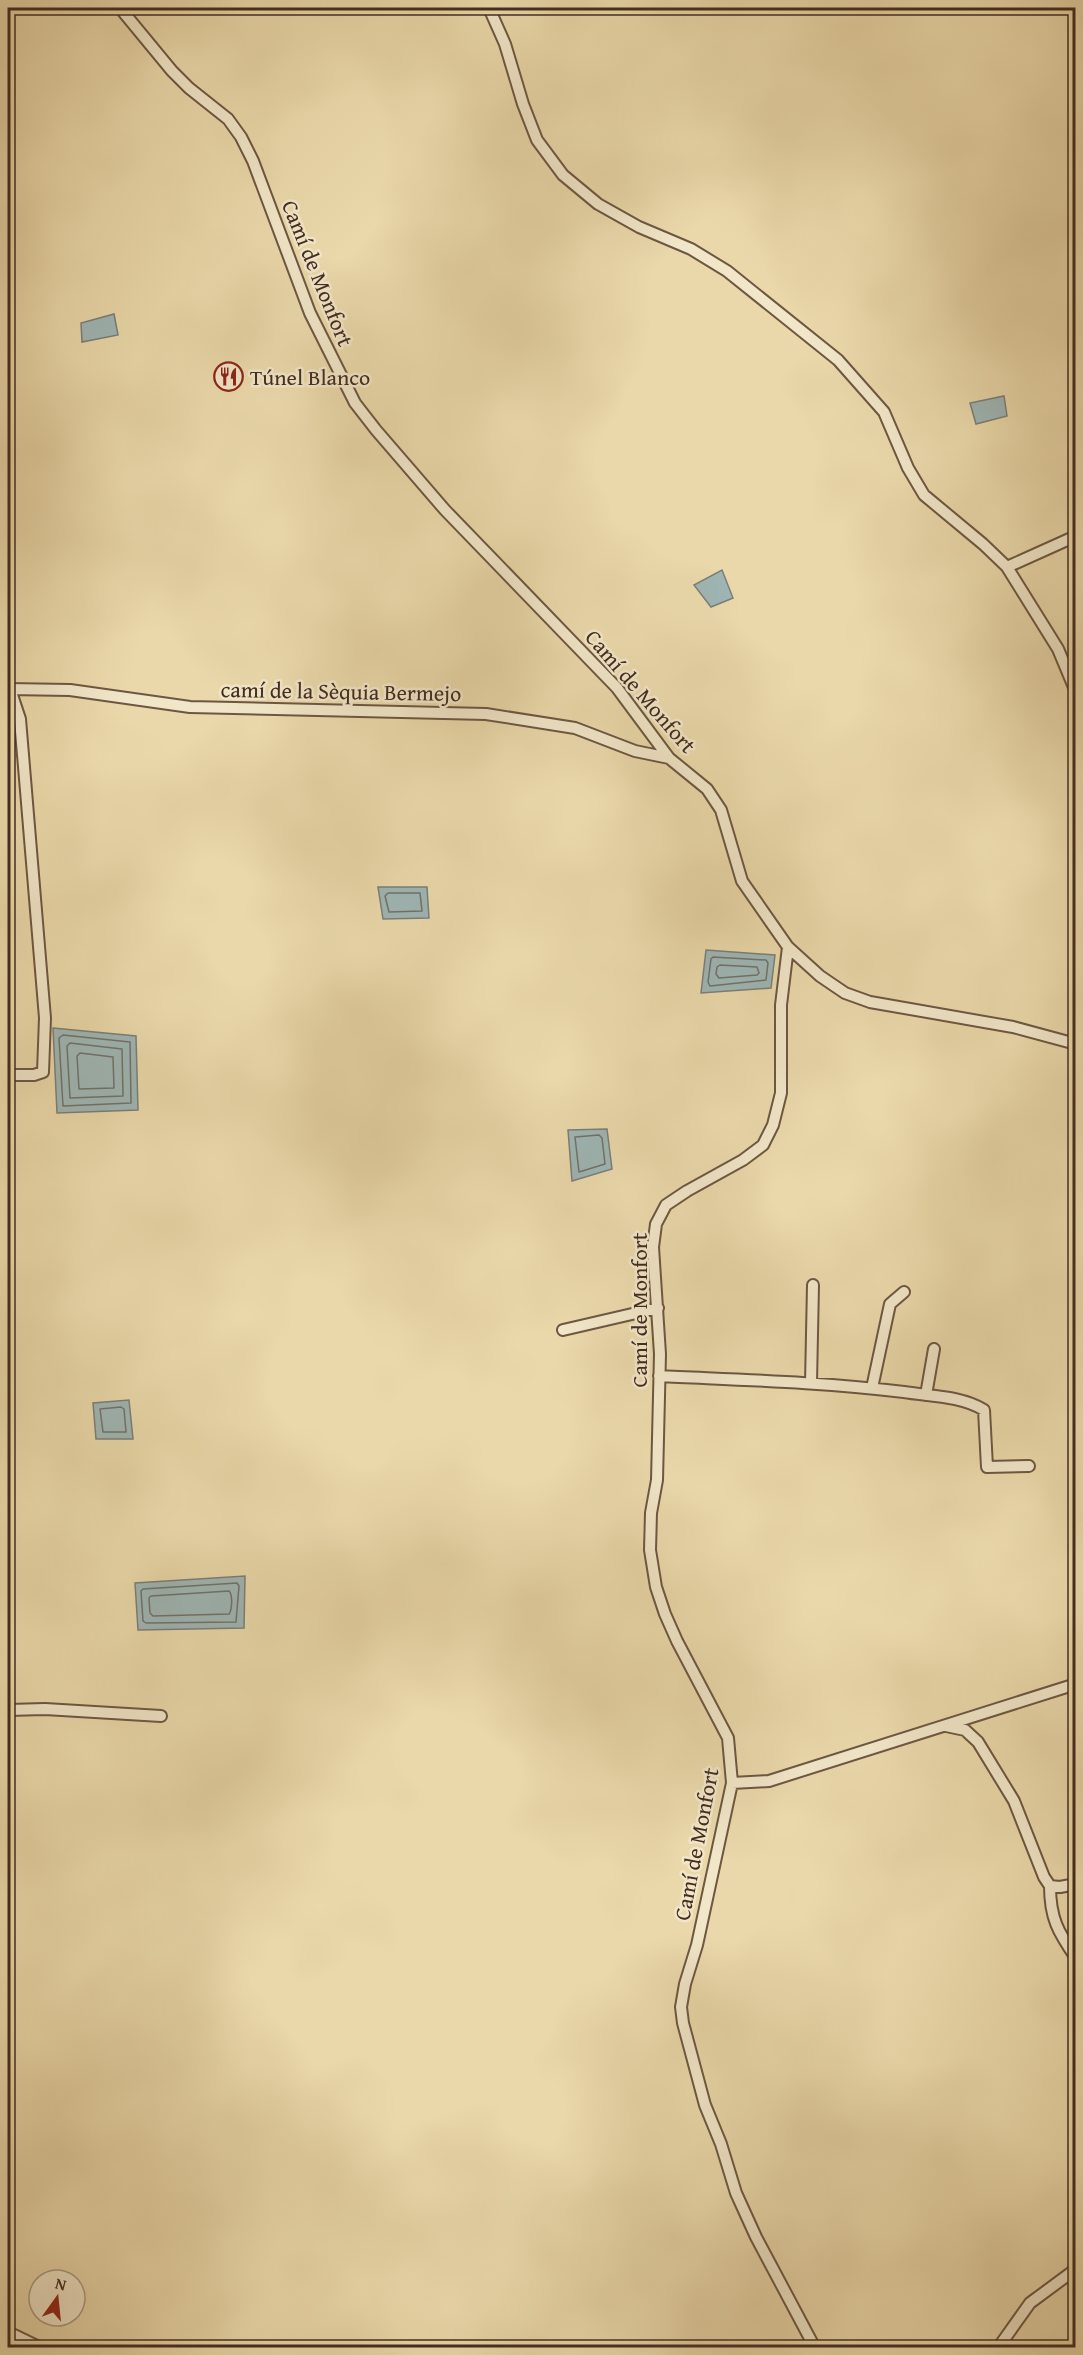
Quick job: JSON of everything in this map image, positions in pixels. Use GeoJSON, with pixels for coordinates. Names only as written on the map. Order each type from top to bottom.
{"type":"FeatureCollection","features":[{"type":"Feature","properties":{"kind":"street","name":"Camí de Monfort"},"geometry":{"type":"LineString","coordinates":[[120,8],[172,71],[228,119],[241,137],[253,161],[310,313],[356,403],[445,510],[617,688],[669,758],[707,789],[721,810],[742,881],[788,948],[782,1005],[781,1093],[773,1125],[763,1145],[725,1172],[687,1191],[666,1205],[656,1224],[653,1247],[658,1308],[659,1376],[657,1480],[651,1513],[650,1550],[656,1587],[664,1614],[728,1738],[732,1783],[697,1945],[685,1984],[681,2007],[683,2023],[705,2105],[721,2144],[736,2193],[756,2237],[815,2348]]}},
{"type":"Feature","properties":{"kind":"street"},"geometry":{"type":"LineString","coordinates":[[489,8],[505,44],[523,104],[537,140],[563,175],[598,204],[639,227],[691,249],[727,271],[838,360],[884,412],[908,468],[924,495],[1007,567],[1058,649],[1076,692]]}},
{"type":"Feature","properties":{"kind":"street"},"geometry":{"type":"LineString","coordinates":[[1007,567],[1076,537]]}},
{"type":"Feature","properties":{"kind":"street","name":"camí de la Sèquia Bermejo"},"geometry":{"type":"LineString","coordinates":[[9,689],[70,690],[190,707],[486,714],[575,728],[635,751],[669,758]]}},
{"type":"Feature","properties":{"kind":"street"},"geometry":{"type":"LineString","coordinates":[[8,1075],[34,1075],[43,1072],[45,1018],[20,719],[9,689]]}},
{"type":"Feature","properties":{"kind":"street"},"geometry":{"type":"LineString","coordinates":[[788,948],[836,988],[870,1002],[1013,1027],[1076,1044]]}},
{"type":"Feature","properties":{"kind":"street"},"geometry":{"type":"LineString","coordinates":[[811,1383],[813,1285]]}},
{"type":"Feature","properties":{"kind":"street"},"geometry":{"type":"LineString","coordinates":[[872,1389],[890,1304],[904,1292]]}},
{"type":"Feature","properties":{"kind":"street"},"geometry":{"type":"LineString","coordinates":[[563,1330],[658,1308]]}},
{"type":"Feature","properties":{"kind":"street"},"geometry":{"type":"LineString","coordinates":[[926,1395],[934,1349]]}},
{"type":"Feature","properties":{"kind":"street"},"geometry":{"type":"LineString","coordinates":[[659,1376],[811,1383],[926,1395],[973,1403],[984,1410],[987,1467],[1029,1466]]}},
{"type":"Feature","properties":{"kind":"street"},"geometry":{"type":"LineString","coordinates":[[732,1783],[769,1781],[1076,1684]]}},
{"type":"Feature","properties":{"kind":"street"},"geometry":{"type":"LineString","coordinates":[[8,1710],[45,1709],[161,1716]]}},
{"type":"Feature","properties":{"kind":"street"},"geometry":{"type":"LineString","coordinates":[[943,1726],[965,1730],[978,1742],[1014,1801],[1044,1877],[1050,1886],[1050,1907],[1057,1932],[1076,1958]]}},
{"type":"Feature","properties":{"kind":"street"},"geometry":{"type":"LineString","coordinates":[[1050,1886],[1076,1884]]}},
{"type":"Feature","properties":{"kind":"street"},"geometry":{"type":"LineString","coordinates":[[998,2348],[1030,2303],[1076,2270]]}},
{"type":"Feature","properties":{"kind":"street"},"geometry":{"type":"LineString","coordinates":[[8,2332],[41,2348]]}},
{"type":"Feature","properties":{"kind":"water"},"geometry":{"type":"Polygon","coordinates":[[[114,314],[118,335],[82,342],[81,323],[114,314]]]}},
{"type":"Feature","properties":{"kind":"water"},"geometry":{"type":"Polygon","coordinates":[[[1004,396],[1007,416],[976,424],[970,403],[1004,396]]]}},
{"type":"Feature","properties":{"kind":"water"},"geometry":{"type":"Polygon","coordinates":[[[722,570],[733,598],[711,607],[694,585],[722,570]]]}},
{"type":"Feature","properties":{"kind":"water"},"geometry":{"type":"Polygon","coordinates":[[[378,887],[427,887],[429,918],[383,919],[378,887]]]}},
{"type":"Feature","properties":{"kind":"water"},"geometry":{"type":"Polygon","coordinates":[[[706,950],[775,955],[771,988],[701,993],[706,950]]]}},
{"type":"Feature","properties":{"kind":"water"},"geometry":{"type":"Polygon","coordinates":[[[53,1028],[136,1036],[138,1110],[57,1113],[53,1028]]]}},
{"type":"Feature","properties":{"kind":"water"},"geometry":{"type":"Polygon","coordinates":[[[607,1129],[612,1169],[572,1181],[568,1130],[607,1129]]]}},
{"type":"Feature","properties":{"kind":"water"},"geometry":{"type":"Polygon","coordinates":[[[129,1400],[133,1439],[96,1439],[93,1403],[129,1400]]]}},
{"type":"Feature","properties":{"kind":"water"},"geometry":{"type":"Polygon","coordinates":[[[245,1576],[244,1628],[138,1630],[135,1583],[245,1576]]]}},
{"type":"Feature","properties":{"kind":"place","name":"Túnel Blanco"},"geometry":{"type":"Point","coordinates":[229,377]}}]}
